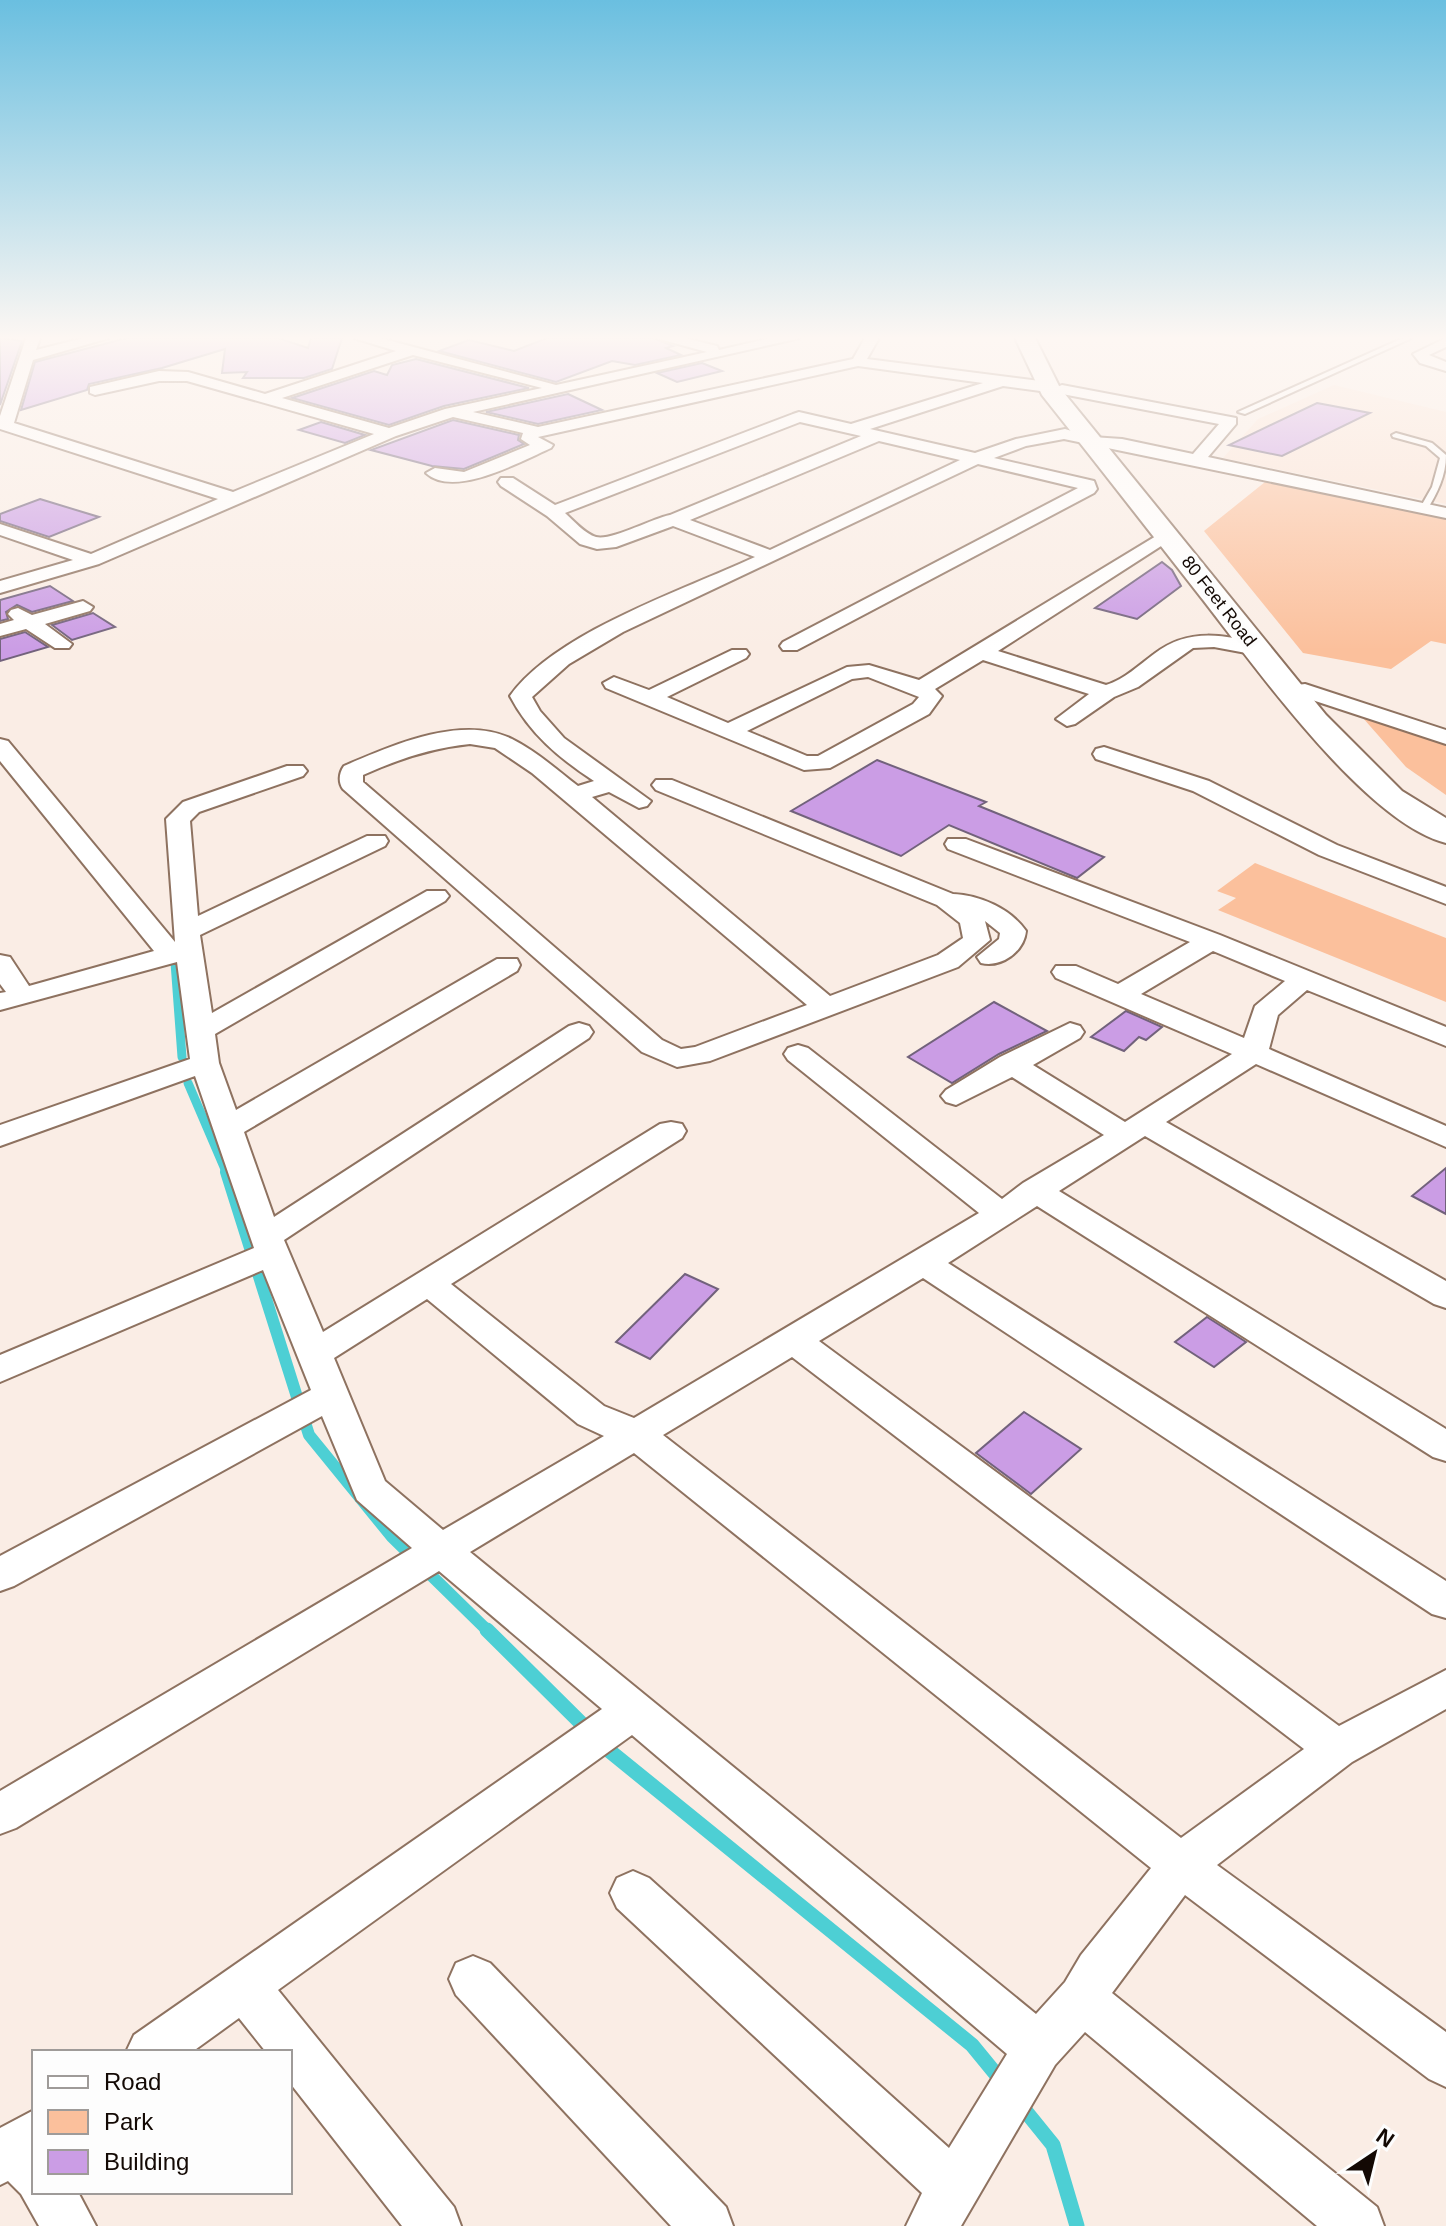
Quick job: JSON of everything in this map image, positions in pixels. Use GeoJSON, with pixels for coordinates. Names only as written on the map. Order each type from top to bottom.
{"type":"FeatureCollection","features":[{"type":"Feature","properties":{"kind":"main road","name":"80 Feet Road"},"geometry":{"type":"LineString","coordinates":[[1099,442],[1166,535],[1315,722],[1379,787],[1404,808],[1446,833]]}},
{"type":"Feature","properties":{"kind":"main road","name":"80 Feet Road"},"geometry":{"type":"LineString","coordinates":[[1099,442],[1122,466],[1330,721],[1405,795],[1446,823]]}},
{"type":"Feature","properties":{"kind":"street"},"geometry":{"type":"LineString","coordinates":[[58,442],[234,498]]}},
{"type":"Feature","properties":{"kind":"street"},"geometry":{"type":"LineString","coordinates":[[0,587],[92,560],[369,442]]}},
{"type":"Feature","properties":{"kind":"street"},"geometry":{"type":"LineString","coordinates":[[435,473],[466,477],[545,445],[537,442]]}},
{"type":"Feature","properties":{"kind":"street"},"geometry":{"type":"LineString","coordinates":[[553,512],[735,442]]}},
{"type":"Feature","properties":{"kind":"street"},"geometry":{"type":"LineString","coordinates":[[507,482],[553,512],[586,540],[609,543],[657,523],[674,520],[861,442]]}},
{"type":"Feature","properties":{"kind":"street"},"geometry":{"type":"LineString","coordinates":[[790,646],[1088,489],[1082,481],[908,442]]}},
{"type":"Feature","properties":{"kind":"street"},"geometry":{"type":"LineString","coordinates":[[639,801],[570,753],[528,713],[521,696],[534,680],[588,645],[645,615],[978,458],[1024,442]]}},
{"type":"Feature","properties":{"kind":"street"},"geometry":{"type":"LineString","coordinates":[[1099,442],[1446,513]]}},
{"type":"Feature","properties":{"kind":"street"},"geometry":{"type":"LineString","coordinates":[[1196,461],[1212,442]]}},
{"type":"Feature","properties":{"kind":"street"},"geometry":{"type":"LineString","coordinates":[[674,520],[770,556]]}},
{"type":"Feature","properties":{"kind":"street"},"geometry":{"type":"LineString","coordinates":[[0,529],[92,560]]}},
{"type":"Feature","properties":{"kind":"street"},"geometry":{"type":"LineString","coordinates":[[921,688],[1166,535]]}},
{"type":"Feature","properties":{"kind":"street"},"geometry":{"type":"LineString","coordinates":[[0,602],[62,644]]}},
{"type":"Feature","properties":{"kind":"street"},"geometry":{"type":"LineString","coordinates":[[0,630],[83,607]]}},
{"type":"Feature","properties":{"kind":"street"},"geometry":{"type":"LineString","coordinates":[[1067,719],[1106,692],[1124,687],[1183,645],[1201,640],[1257,649]]}},
{"type":"Feature","properties":{"kind":"street"},"geometry":{"type":"LineString","coordinates":[[981,653],[1106,692]]}},
{"type":"Feature","properties":{"kind":"street"},"geometry":{"type":"LineString","coordinates":[[651,697],[739,654]]}},
{"type":"Feature","properties":{"kind":"street"},"geometry":{"type":"LineString","coordinates":[[614,683],[651,697],[730,731],[815,765],[921,709],[931,696],[921,688],[869,671],[847,673],[730,731]]}},
{"type":"Feature","properties":{"kind":"street"},"geometry":{"type":"LineString","coordinates":[[1305,690],[1446,737]]}},
{"type":"Feature","properties":{"kind":"street"},"geometry":{"type":"LineString","coordinates":[[826,1007],[575,795],[503,743],[483,736],[452,739],[352,771],[351,784],[652,1046],[677,1058],[700,1055],[948,961],[977,940],[972,920],[946,900]]}},
{"type":"Feature","properties":{"kind":"street"},"geometry":{"type":"LineString","coordinates":[[0,746],[171,955],[11,999],[0,963]]}},
{"type":"Feature","properties":{"kind":"street"},"geometry":{"type":"LineString","coordinates":[[1104,754],[1201,786],[1328,850],[1446,896]]}},
{"type":"Feature","properties":{"kind":"street"},"geometry":{"type":"LineString","coordinates":[[295,771],[191,807],[178,819],[187,931],[205,1063],[228,1128],[262,1253],[314,1354],[370,1490],[1038,2048]]}},
{"type":"Feature","properties":{"kind":"street"},"geometry":{"type":"LineString","coordinates":[[575,795],[613,783]]}},
{"type":"Feature","properties":{"kind":"street"},"geometry":{"type":"LineString","coordinates":[[664,785],[946,900],[969,904],[1002,919],[1013,931],[1012,942],[990,957]]}},
{"type":"Feature","properties":{"kind":"street"},"geometry":{"type":"LineString","coordinates":[[187,931],[376,841]]}},
{"type":"Feature","properties":{"kind":"street"},"geometry":{"type":"LineString","coordinates":[[957,844],[1211,941],[1446,1037]]}},
{"type":"Feature","properties":{"kind":"street"},"geometry":{"type":"LineString","coordinates":[[200,1031],[436,896]]}},
{"type":"Feature","properties":{"kind":"street"},"geometry":{"type":"LineString","coordinates":[[1120,995],[1211,941]]}},
{"type":"Feature","properties":{"kind":"street"},"geometry":{"type":"LineString","coordinates":[[228,1128],[507,965]]}},
{"type":"Feature","properties":{"kind":"street"},"geometry":{"type":"LineString","coordinates":[[1066,972],[1446,1137]]}},
{"type":"Feature","properties":{"kind":"street"},"geometry":{"type":"LineString","coordinates":[[0,1814],[924,1263],[1034,1190],[1254,1053],[1265,1012],[1303,980]]}},
{"type":"Feature","properties":{"kind":"street"},"geometry":{"type":"LineString","coordinates":[[0,1369],[262,1253],[579,1032]]}},
{"type":"Feature","properties":{"kind":"street"},"geometry":{"type":"LineString","coordinates":[[956,1096],[1070,1032]]}},
{"type":"Feature","properties":{"kind":"street"},"geometry":{"type":"LineString","coordinates":[[798,1054],[1000,1213]]}},
{"type":"Feature","properties":{"kind":"street"},"geometry":{"type":"LineString","coordinates":[[0,1136],[205,1063]]}},
{"type":"Feature","properties":{"kind":"street"},"geometry":{"type":"LineString","coordinates":[[1010,1063],[1446,1296]]}},
{"type":"Feature","properties":{"kind":"street"},"geometry":{"type":"LineString","coordinates":[[314,1354],[671,1131]]}},
{"type":"Feature","properties":{"kind":"street"},"geometry":{"type":"LineString","coordinates":[[1034,1190],[1446,1447]]}},
{"type":"Feature","properties":{"kind":"street"},"geometry":{"type":"LineString","coordinates":[[924,1263],[1446,1602]]}},
{"type":"Feature","properties":{"kind":"street"},"geometry":{"type":"LineString","coordinates":[[430,1284],[591,1415],[636,1434],[1181,1865],[1446,2062]]}},
{"type":"Feature","properties":{"kind":"street"},"geometry":{"type":"LineString","coordinates":[[793,1340],[1337,1749]]}},
{"type":"Feature","properties":{"kind":"street"},"geometry":{"type":"LineString","coordinates":[[0,1575],[331,1395]]}},
{"type":"Feature","properties":{"kind":"street"},"geometry":{"type":"LineString","coordinates":[[633,1893],[943,2207],[1038,2048],[1082,1999],[1098,1971],[1181,1865],[1337,1749],[1439,1700]]}},
{"type":"Feature","properties":{"kind":"street"},"geometry":{"type":"LineString","coordinates":[[154,2050],[634,1710]]}},
{"type":"Feature","properties":{"kind":"street"},"geometry":{"type":"LineString","coordinates":[[473,1979],[707,2226]]}},
{"type":"Feature","properties":{"kind":"street"},"geometry":{"type":"LineString","coordinates":[[244,1986],[435,2226]]}},
{"type":"Feature","properties":{"kind":"street"},"geometry":{"type":"LineString","coordinates":[[1082,1999],[1358,2226]]}},
{"type":"Feature","properties":{"kind":"street"},"geometry":{"type":"LineString","coordinates":[[47,2194],[70,2226]]}},
{"type":"Feature","properties":{"kind":"lane"},"geometry":{"type":"LineString","coordinates":[[1422,442],[1438,448],[1444,458],[1436,487],[1424,508]]}},
{"type":"Feature","properties":{"kind":"shaded area"},"geometry":{"type":"Polygon","coordinates":[[[1237,442],[1446,442],[1446,504],[1223,458],[1237,442]]]}},
{"type":"Feature","properties":{"kind":"green space"},"geometry":{"type":"Polygon","coordinates":[[[1265,482],[1446,519],[1446,644],[1431,641],[1391,669],[1303,653],[1204,531],[1265,482]]]}},
{"type":"Feature","properties":{"kind":"green space"},"geometry":{"type":"Polygon","coordinates":[[[1363,718],[1446,745],[1446,795],[1406,767],[1363,718]]]}},
{"type":"Feature","properties":{"kind":"green space"},"geometry":{"type":"Polygon","coordinates":[[[1255,863],[1446,938],[1446,1002],[1218,910],[1236,898],[1217,891],[1255,863]]]}},
{"type":"Feature","properties":{"kind":"building"},"geometry":{"type":"Polygon","coordinates":[[[393,442],[524,444],[464,469],[432,466],[371,450],[393,442]]]}},
{"type":"Feature","properties":{"kind":"building"},"geometry":{"type":"Polygon","coordinates":[[[1236,442],[1311,442],[1282,456],[1229,445],[1236,442]]]}},
{"type":"Feature","properties":{"kind":"building"},"geometry":{"type":"Polygon","coordinates":[[[40,499],[99,517],[49,537],[0,521],[0,514],[40,499]]]}},
{"type":"Feature","properties":{"kind":"building"},"geometry":{"type":"Polygon","coordinates":[[[1162,562],[1172,570],[1181,586],[1137,619],[1095,608],[1162,562]]]}},
{"type":"Feature","properties":{"kind":"building"},"geometry":{"type":"Polygon","coordinates":[[[50,586],[73,601],[32,612],[17,605],[6,612],[8,619],[0,621],[0,600],[50,586]]]}},
{"type":"Feature","properties":{"kind":"building"},"geometry":{"type":"Polygon","coordinates":[[[93,613],[115,627],[72,640],[52,625],[93,613]]]}},
{"type":"Feature","properties":{"kind":"building"},"geometry":{"type":"Polygon","coordinates":[[[25,632],[48,647],[0,661],[0,639],[25,632]]]}},
{"type":"Feature","properties":{"kind":"building"},"geometry":{"type":"Polygon","coordinates":[[[877,760],[986,802],[979,806],[1104,857],[1077,878],[949,825],[901,856],[791,811],[877,760]]]}},
{"type":"Feature","properties":{"kind":"building"},"geometry":{"type":"Polygon","coordinates":[[[994,1002],[1047,1031],[999,1054],[952,1083],[908,1057],[994,1002]]]}},
{"type":"Feature","properties":{"kind":"building"},"geometry":{"type":"Polygon","coordinates":[[[1126,1011],[1162,1027],[1146,1040],[1139,1037],[1124,1051],[1091,1037],[1126,1011]]]}},
{"type":"Feature","properties":{"kind":"building"},"geometry":{"type":"Polygon","coordinates":[[[1446,1168],[1446,1214],[1412,1196],[1446,1168]]]}},
{"type":"Feature","properties":{"kind":"building"},"geometry":{"type":"Polygon","coordinates":[[[685,1274],[718,1289],[650,1359],[616,1342],[685,1274]]]}},
{"type":"Feature","properties":{"kind":"building"},"geometry":{"type":"Polygon","coordinates":[[[1207,1317],[1246,1342],[1214,1367],[1175,1342],[1207,1317]]]}},
{"type":"Feature","properties":{"kind":"building"},"geometry":{"type":"Polygon","coordinates":[[[1024,1412],[1081,1449],[1031,1494],[976,1453],[1024,1412]]]}},
{"type":"Feature","properties":{"kind":"waterway"},"geometry":{"type":"LineString","coordinates":[[174,949],[182,1057]]}},
{"type":"Feature","properties":{"kind":"waterway"},"geometry":{"type":"LineString","coordinates":[[188,1083],[227,1174]]}},
{"type":"Feature","properties":{"kind":"waterway"},"geometry":{"type":"LineString","coordinates":[[226,1172],[309,1435],[392,1537],[489,1632]]}},
{"type":"Feature","properties":{"kind":"waterway"},"geometry":{"type":"LineString","coordinates":[[487,1630],[590,1732]]}},
{"type":"Feature","properties":{"kind":"waterway"},"geometry":{"type":"LineString","coordinates":[[601,1744],[972,2045],[1004,2084]]}},
{"type":"Feature","properties":{"kind":"waterway"},"geometry":{"type":"LineString","coordinates":[[1019,2103],[1053,2145],[1077,2226]]}}]}
